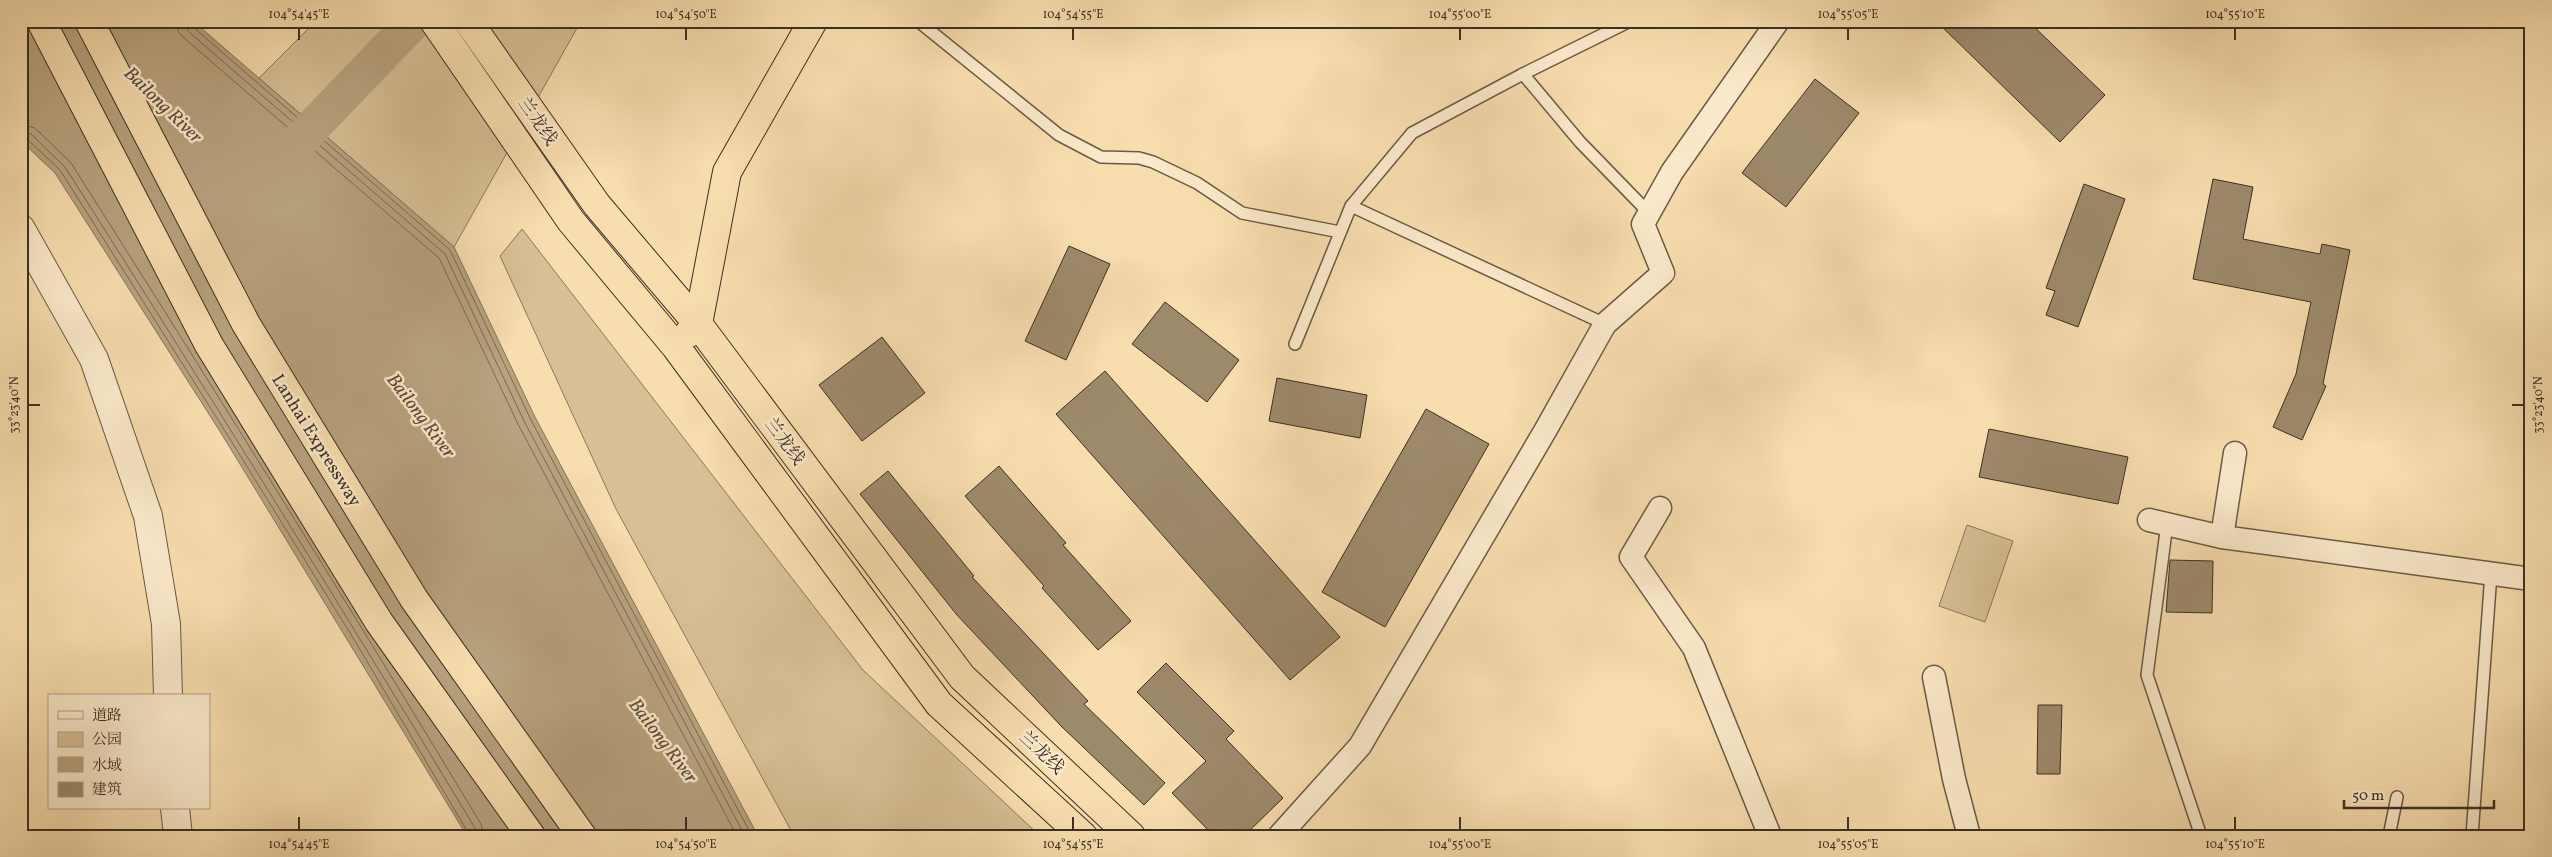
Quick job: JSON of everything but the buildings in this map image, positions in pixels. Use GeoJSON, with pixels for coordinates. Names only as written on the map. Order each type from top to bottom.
{"type":"FeatureCollection","features":[{"type":"Feature","properties":{"kind":"highway"},"geometry":{"type":"LineString","coordinates":[[41,21],[209,345],[379,622],[531,836]]}},
{"type":"Feature","properties":{"kind":"highway","name":"Lanhai Expressway"},"geometry":{"type":"LineString","coordinates":[[89,21],[246,324],[414,599],[582,836]]}},
{"type":"Feature","properties":{"kind":"highway","name":"兰龙线"},"geometry":{"type":"LineString","coordinates":[[434,21],[571,221],[676,347],[939,704],[1083,836]]}},
{"type":"Feature","properties":{"kind":"highway","name":"兰龙线"},"geometry":{"type":"LineString","coordinates":[[468,21],[597,205],[698,324],[962,677],[1131,836]]}},
{"type":"Feature","properties":{"kind":"highway"},"geometry":{"type":"LineString","coordinates":[[676,347],[698,324],[727,172],[813,21]]}},
{"type":"Feature","properties":{"kind":"street"},"geometry":{"type":"LineString","coordinates":[[1280,836],[1360,746],[1540,440],[1605,324],[1663,273],[1644,224],[1649,213],[1672,172],[1778,21]]}},
{"type":"Feature","properties":{"kind":"street"},"geometry":{"type":"LineString","coordinates":[[21,229],[94,359],[148,516],[166,624],[168,694]]}},
{"type":"Feature","properties":{"kind":"street"},"geometry":{"type":"LineString","coordinates":[[2222,537],[2235,453]]}},
{"type":"Feature","properties":{"kind":"street"},"geometry":{"type":"LineString","coordinates":[[1660,508],[1631,557],[1694,648],[1770,836]]}},
{"type":"Feature","properties":{"kind":"street"},"geometry":{"type":"LineString","coordinates":[[2158,522],[2222,537],[2531,579]]}},
{"type":"Feature","properties":{"kind":"street"},"geometry":{"type":"LineString","coordinates":[[1934,677],[1954,779],[1969,836]]}},
{"type":"Feature","properties":{"kind":"street"},"geometry":{"type":"LineString","coordinates":[[175,810],[178,836]]}},
{"type":"Feature","properties":{"kind":"lane"},"geometry":{"type":"LineString","coordinates":[[918,21],[1059,135],[1101,157],[1139,158],[1153,162],[1197,183],[1242,213],[1340,232]]}},
{"type":"Feature","properties":{"kind":"lane"},"geometry":{"type":"LineString","coordinates":[[1295,344],[1351,206],[1412,133],[1523,74],[1630,21]]}},
{"type":"Feature","properties":{"kind":"lane"},"geometry":{"type":"LineString","coordinates":[[1523,74],[1580,142],[1649,213]]}},
{"type":"Feature","properties":{"kind":"lane"},"geometry":{"type":"LineString","coordinates":[[1351,206],[1605,324]]}},
{"type":"Feature","properties":{"kind":"lane"},"geometry":{"type":"LineString","coordinates":[[2158,522],[2147,675],[2200,836]]}},
{"type":"Feature","properties":{"kind":"lane"},"geometry":{"type":"LineString","coordinates":[[2472,836],[2491,573]]}},
{"type":"Feature","properties":{"kind":"lane"},"geometry":{"type":"LineString","coordinates":[[2389,836],[2397,797]]}},
{"type":"Feature","properties":{"kind":"green space"},"geometry":{"type":"Polygon","coordinates":[[[316,21],[581,21],[454,247],[259,78],[316,21]]]}},
{"type":"Feature","properties":{"kind":"green space"},"geometry":{"type":"Polygon","coordinates":[[[522,229],[863,670],[1040,836],[794,836],[616,509],[500,256],[522,229]]]}},
{"type":"Feature","properties":{"kind":"green space"},"geometry":{"type":"Polygon","coordinates":[[[1967,525],[2013,541],[1985,622],[1939,606],[1967,525]]]}},
{"type":"Feature","properties":{"kind":"water","name":"Bailong River"},"geometry":{"type":"Polygon","coordinates":[[[21,21],[193,21],[454,247],[535,417],[758,836],[467,836],[221,433],[55,173],[21,141],[21,21]]]}},
{"type":"Feature","properties":{"kind":"waterway"},"geometry":{"type":"LineString","coordinates":[[279,162],[414,21]]}}]}
